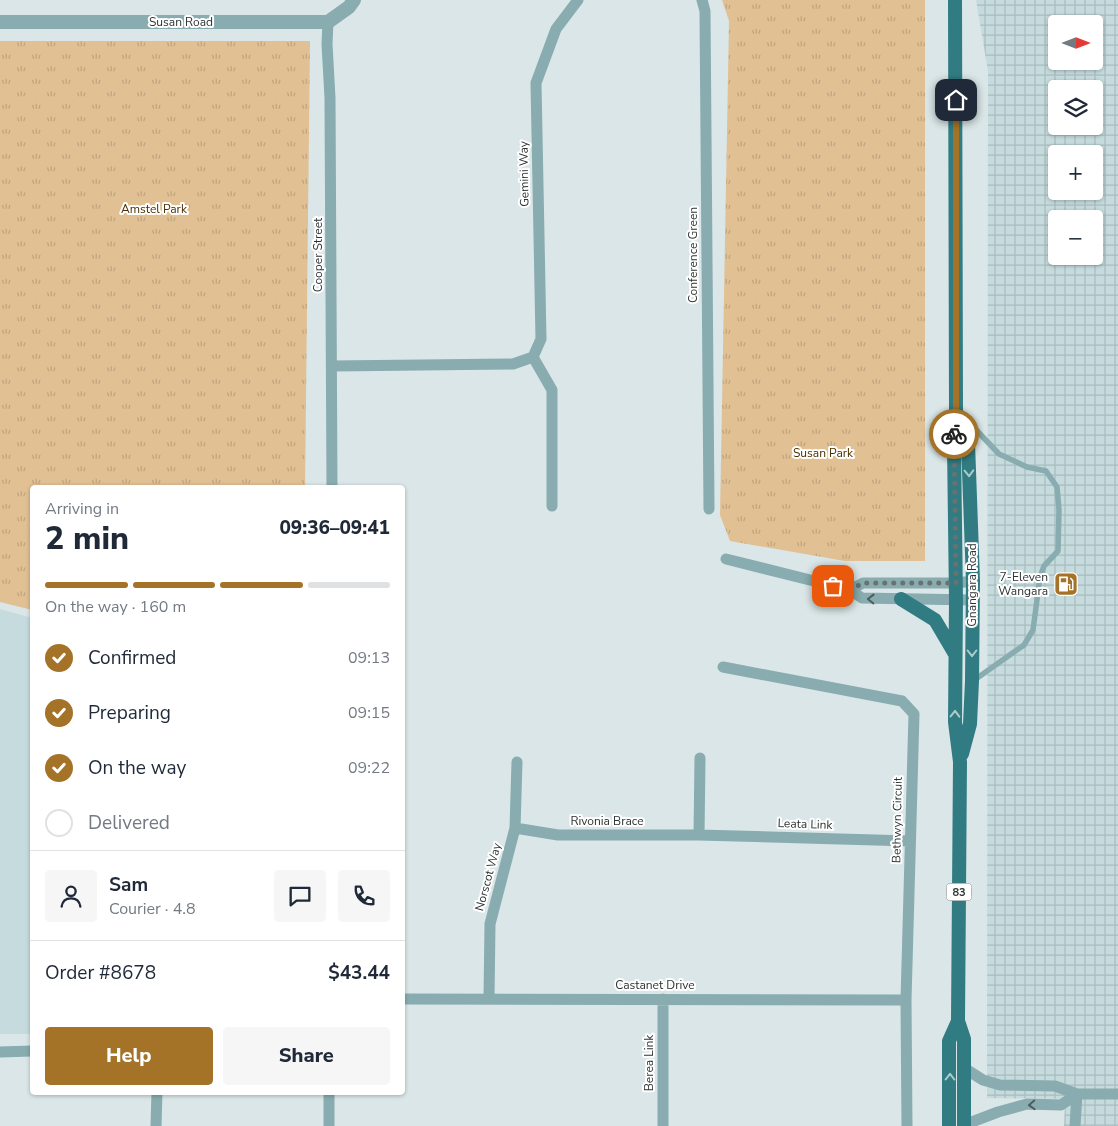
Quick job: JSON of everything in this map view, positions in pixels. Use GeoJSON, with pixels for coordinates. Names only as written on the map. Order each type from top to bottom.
{"type":"FeatureCollection","features":[{"type":"Feature","properties":{"kind":"main road","name":"Gnangara Road"},"geometry":{"type":"LineString","coordinates":[[956,0],[955,722],[960,762],[958,1021],[964,1039],[964,1126]]}},
{"type":"Feature","properties":{"kind":"main road","name":"Gnangara Road"},"geometry":{"type":"LineString","coordinates":[[956,408],[968,443],[973,581],[970,724],[960,762]]}},
{"type":"Feature","properties":{"kind":"main road"},"geometry":{"type":"LineString","coordinates":[[901,599],[935,620],[956,654]]}},
{"type":"Feature","properties":{"kind":"main road","name":"Gnangara Road"},"geometry":{"type":"LineString","coordinates":[[949,1126],[950,1041],[958,1021]]}},
{"type":"Feature","properties":{"kind":"street"},"geometry":{"type":"LineString","coordinates":[[328,22],[349,7],[354,0]]}},
{"type":"Feature","properties":{"kind":"street","name":"Gemini Way"},"geometry":{"type":"LineString","coordinates":[[533,357],[541,339],[536,83],[556,29],[578,0]]}},
{"type":"Feature","properties":{"kind":"street","name":"Conference Green"},"geometry":{"type":"LineString","coordinates":[[702,0],[705,11],[709,509]]}},
{"type":"Feature","properties":{"kind":"street","name":"Susan Road"},"geometry":{"type":"LineString","coordinates":[[0,22],[328,22]]}},
{"type":"Feature","properties":{"kind":"street","name":"Cooper Street"},"geometry":{"type":"LineString","coordinates":[[328,22],[332,485]]}},
{"type":"Feature","properties":{"kind":"street"},"geometry":{"type":"LineString","coordinates":[[332,366],[513,364],[533,357],[552,390],[552,506]]}},
{"type":"Feature","properties":{"kind":"street"},"geometry":{"type":"LineString","coordinates":[[726,559],[850,590],[862,598],[973,600]]}},
{"type":"Feature","properties":{"kind":"street"},"geometry":{"type":"LineString","coordinates":[[850,590],[863,583],[956,583],[973,581]]}},
{"type":"Feature","properties":{"kind":"street","name":"Bethwyn Circuit"},"geometry":{"type":"LineString","coordinates":[[723,667],[902,701],[914,714],[906,1000],[907,1126]]}},
{"type":"Feature","properties":{"kind":"street"},"geometry":{"type":"LineString","coordinates":[[699,835],[700,758]]}},
{"type":"Feature","properties":{"kind":"street","name":"Norscot Way"},"geometry":{"type":"LineString","coordinates":[[489,998],[490,924],[515,828],[517,762]]}},
{"type":"Feature","properties":{"kind":"street","name":"Rivonia Brace"},"geometry":{"type":"LineString","coordinates":[[515,828],[558,835],[699,835]]}},
{"type":"Feature","properties":{"kind":"street","name":"Leata Link"},"geometry":{"type":"LineString","coordinates":[[699,835],[910,841]]}},
{"type":"Feature","properties":{"kind":"street","name":"Castanet Drive"},"geometry":{"type":"LineString","coordinates":[[405,998],[906,1000]]}},
{"type":"Feature","properties":{"kind":"street","name":"Berea Link"},"geometry":{"type":"LineString","coordinates":[[663,999],[663,1126]]}},
{"type":"Feature","properties":{"kind":"street"},"geometry":{"type":"LineString","coordinates":[[0,1052],[30,1051]]}},
{"type":"Feature","properties":{"kind":"street"},"geometry":{"type":"LineString","coordinates":[[964,1068],[983,1080],[1000,1085],[1055,1086],[1077,1094],[1118,1094]]}},
{"type":"Feature","properties":{"kind":"street"},"geometry":{"type":"LineString","coordinates":[[964,1126],[998,1112],[1028,1104],[1061,1105],[1077,1094]]}},
{"type":"Feature","properties":{"kind":"street"},"geometry":{"type":"LineString","coordinates":[[1075,1126],[1077,1094]]}},
{"type":"Feature","properties":{"kind":"street"},"geometry":{"type":"LineString","coordinates":[[156,1126],[157,1095]]}},
{"type":"Feature","properties":{"kind":"street"},"geometry":{"type":"LineString","coordinates":[[329,1095],[329,1126]]}},
{"type":"Feature","properties":{"kind":"lane"},"geometry":{"type":"LineString","coordinates":[[956,408],[999,454],[1026,467],[1046,472],[1057,487],[1058,552],[1044,566],[1040,577],[1033,630],[1024,645],[972,681]]}},
{"type":"Feature","properties":{"kind":"shaded area"},"geometry":{"type":"Polygon","coordinates":[[[976,0],[1118,0],[1118,1126],[1064,1126],[1065,1099],[987,1098],[988,71],[976,0]]]}},
{"type":"Feature","properties":{"kind":"shaded area"},"geometry":{"type":"Polygon","coordinates":[[[0,609],[30,617],[30,1034],[0,1034],[0,609]]]}},
{"type":"Feature","properties":{"kind":"green space","name":"Susan Park"},"geometry":{"type":"Polygon","coordinates":[[[722,0],[925,0],[925,561],[845,561],[730,541],[720,515],[729,21],[722,0]]]}},
{"type":"Feature","properties":{"kind":"green space","name":"Amstel Park"},"geometry":{"type":"Polygon","coordinates":[[[0,41],[310,41],[305,485],[30,485],[30,610],[0,602],[0,41]]]}},
{"type":"Feature","properties":{"kind":"way so far"},"geometry":{"type":"LineString","coordinates":[[833,586],[850,590],[863,583],[956,583],[954,434]]}},
{"type":"Feature","properties":{"kind":"place","name":"7-Eleven Wangara"},"geometry":{"type":"Point","coordinates":[1066,584]}},
{"type":"Feature","properties":{"kind":"route"},"geometry":{"type":"LineString","coordinates":[[954,434],[956,408],[956,100]]}}]}
